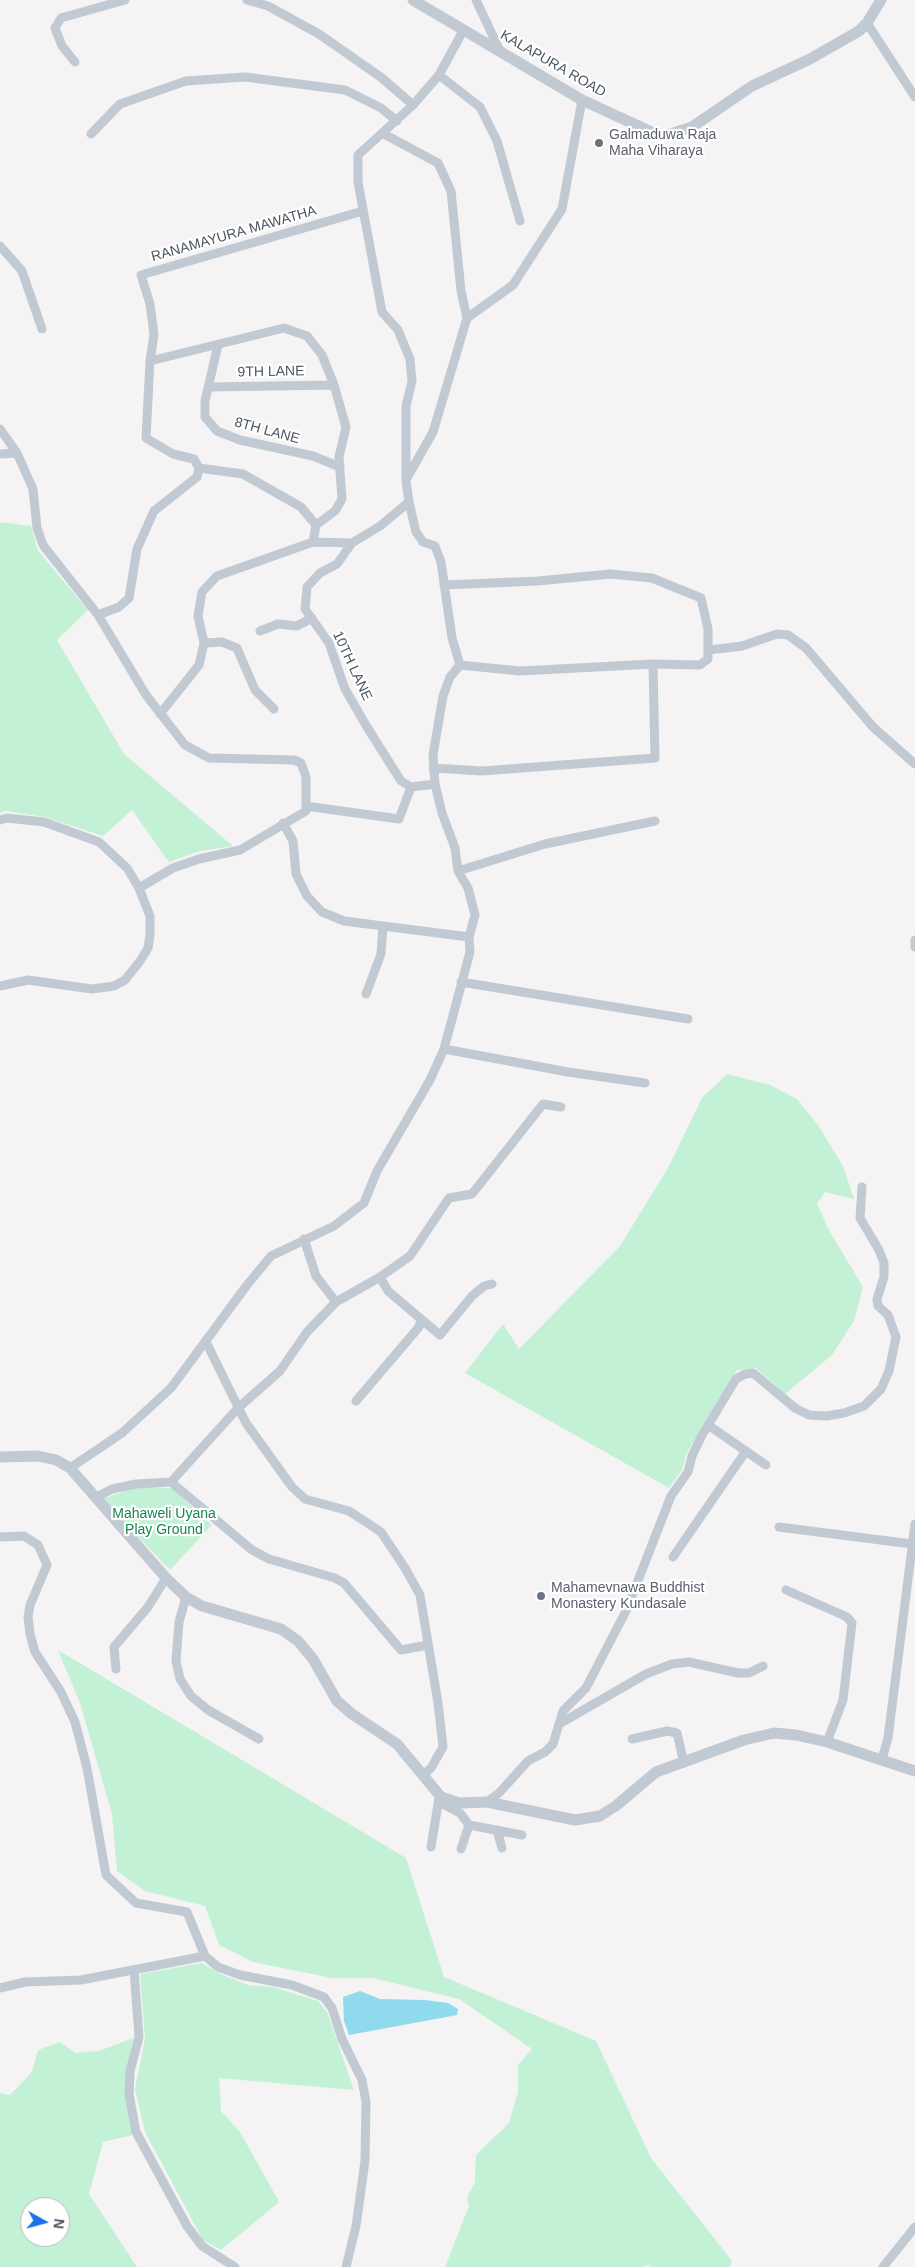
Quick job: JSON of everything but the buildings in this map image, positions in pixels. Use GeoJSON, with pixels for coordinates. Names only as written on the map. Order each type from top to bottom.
{"type":"FeatureCollection","features":[{"type":"Feature","properties":{"kind":"street"},"geometry":{"type":"LineString","coordinates":[[75,62],[62,46],[55,28],[61,18],[126,0]]}},
{"type":"Feature","properties":{"kind":"street"},"geometry":{"type":"LineString","coordinates":[[246,0],[268,6],[319,34],[382,78],[414,105]]}},
{"type":"Feature","properties":{"kind":"street","name":"KALAPURA ROAD"},"geometry":{"type":"LineString","coordinates":[[413,0],[582,100],[643,130],[658,135],[667,135],[692,127],[752,86],[859,32],[867,24],[881,0]]}},
{"type":"Feature","properties":{"kind":"street"},"geometry":{"type":"LineString","coordinates":[[476,0],[500,51]]}},
{"type":"Feature","properties":{"kind":"street"},"geometry":{"type":"LineString","coordinates":[[867,24],[915,96]]}},
{"type":"Feature","properties":{"kind":"street"},"geometry":{"type":"LineString","coordinates":[[460,665],[452,638],[441,562],[435,546],[423,542],[416,532],[409,502],[406,481],[406,406],[412,381],[410,359],[398,330],[382,312],[358,182],[358,155],[414,105],[439,76],[464,31]]}},
{"type":"Feature","properties":{"kind":"street"},"geometry":{"type":"LineString","coordinates":[[439,76],[480,107],[497,142],[520,220]]}},
{"type":"Feature","properties":{"kind":"street"},"geometry":{"type":"LineString","coordinates":[[91,134],[120,104],[186,82],[245,77],[345,90],[381,108],[397,121]]}},
{"type":"Feature","properties":{"kind":"street"},"geometry":{"type":"LineString","coordinates":[[467,318],[513,285],[562,209],[582,100]]}},
{"type":"Feature","properties":{"kind":"street"},"geometry":{"type":"LineString","coordinates":[[382,133],[438,163],[451,191],[461,290],[467,318],[433,432],[406,481]]}},
{"type":"Feature","properties":{"kind":"street","name":"RANAMAYURA MAWATHA"},"geometry":{"type":"LineString","coordinates":[[199,468],[194,459],[173,454],[146,438],[150,361],[154,334],[150,304],[141,275],[363,211]]}},
{"type":"Feature","properties":{"kind":"street"},"geometry":{"type":"LineString","coordinates":[[0,246],[22,270],[42,330]]}},
{"type":"Feature","properties":{"kind":"street"},"geometry":{"type":"LineString","coordinates":[[150,361],[284,328],[307,336],[322,355],[334,385],[346,427],[339,457],[342,499],[335,511],[316,525]]}},
{"type":"Feature","properties":{"kind":"street","name":"8TH LANE"},"geometry":{"type":"LineString","coordinates":[[218,345],[205,401],[205,417],[217,431],[240,440],[313,456],[340,467]]}},
{"type":"Feature","properties":{"kind":"street","name":"9TH LANE"},"geometry":{"type":"LineString","coordinates":[[208,387],[334,385]]}},
{"type":"Feature","properties":{"kind":"street"},"geometry":{"type":"LineString","coordinates":[[0,428],[17,453],[34,488],[37,528],[43,545],[98,615],[146,695],[185,745],[209,758],[294,760],[301,763],[306,777],[306,811],[240,850],[199,859],[173,868],[139,888]]}},
{"type":"Feature","properties":{"kind":"street"},"geometry":{"type":"LineString","coordinates":[[0,454],[17,453]]}},
{"type":"Feature","properties":{"kind":"street"},"geometry":{"type":"LineString","coordinates":[[98,615],[119,606],[129,598],[138,549],[154,511],[197,477],[199,468],[242,474],[301,507],[316,525],[314,542]]}},
{"type":"Feature","properties":{"kind":"street","name":"10TH LANE"},"geometry":{"type":"LineString","coordinates":[[409,502],[380,526],[352,543],[337,564],[320,573],[308,587],[305,609],[329,643],[346,690],[367,727],[401,781],[411,787]]}},
{"type":"Feature","properties":{"kind":"street"},"geometry":{"type":"LineString","coordinates":[[160,714],[199,665],[204,642],[198,616],[202,592],[218,576],[314,542],[352,543]]}},
{"type":"Feature","properties":{"kind":"street"},"geometry":{"type":"LineString","coordinates":[[444,585],[538,581],[610,574],[652,578],[701,598],[708,629],[708,659],[700,665],[653,664],[520,671],[460,665]]}},
{"type":"Feature","properties":{"kind":"street"},"geometry":{"type":"LineString","coordinates":[[260,631],[278,624],[297,626],[312,618]]}},
{"type":"Feature","properties":{"kind":"street"},"geometry":{"type":"LineString","coordinates":[[709,650],[742,646],[777,634],[788,635],[806,648],[873,728],[915,764]]}},
{"type":"Feature","properties":{"kind":"street"},"geometry":{"type":"LineString","coordinates":[[204,642],[222,642],[237,648],[255,690],[274,709]]}},
{"type":"Feature","properties":{"kind":"street"},"geometry":{"type":"LineString","coordinates":[[433,768],[482,770],[655,758],[653,664]]}},
{"type":"Feature","properties":{"kind":"street"},"geometry":{"type":"LineString","coordinates":[[70,1468],[122,1434],[172,1388],[247,1284],[271,1256],[334,1226],[364,1203],[377,1171],[430,1080],[444,1049],[470,952],[469,937],[475,916],[468,888],[458,871],[455,848],[442,813],[433,768],[433,755],[443,696],[450,677],[460,665]]}},
{"type":"Feature","properties":{"kind":"street"},"geometry":{"type":"LineString","coordinates":[[306,806],[399,818],[411,787],[435,784]]}},
{"type":"Feature","properties":{"kind":"street"},"geometry":{"type":"LineString","coordinates":[[0,820],[7,818],[44,822],[99,842],[127,868],[139,888],[150,916],[148,948],[125,980],[114,986],[92,989],[28,980],[0,986]]}},
{"type":"Feature","properties":{"kind":"street"},"geometry":{"type":"LineString","coordinates":[[458,871],[545,844],[656,820]]}},
{"type":"Feature","properties":{"kind":"street"},"geometry":{"type":"LineString","coordinates":[[283,823],[293,841],[296,874],[307,896],[322,912],[344,921],[469,937]]}},
{"type":"Feature","properties":{"kind":"street"},"geometry":{"type":"LineString","coordinates":[[366,994],[381,954],[383,926]]}},
{"type":"Feature","properties":{"kind":"street"},"geometry":{"type":"LineString","coordinates":[[915,940],[915,947]]}},
{"type":"Feature","properties":{"kind":"street"},"geometry":{"type":"LineString","coordinates":[[461,982],[688,1019]]}},
{"type":"Feature","properties":{"kind":"street"},"geometry":{"type":"LineString","coordinates":[[444,1049],[568,1072],[645,1083]]}},
{"type":"Feature","properties":{"kind":"street"},"geometry":{"type":"LineString","coordinates":[[171,1482],[238,1408],[280,1371],[307,1332],[336,1302],[380,1277],[410,1256],[449,1198],[472,1194],[543,1104],[561,1107]]}},
{"type":"Feature","properties":{"kind":"street"},"geometry":{"type":"LineString","coordinates":[[487,1802],[499,1793],[528,1761],[545,1752],[553,1744],[563,1711],[586,1688],[626,1611],[671,1496],[688,1472],[692,1456],[708,1424],[736,1379],[745,1374],[753,1374],[780,1398],[809,1415],[827,1416],[844,1413],[864,1406],[881,1389],[889,1371],[896,1337],[888,1315],[878,1306],[877,1299],[884,1277],[884,1263],[879,1250],[860,1218],[862,1187]]}},
{"type":"Feature","properties":{"kind":"street"},"geometry":{"type":"LineString","coordinates":[[304,1239],[316,1276],[336,1302]]}},
{"type":"Feature","properties":{"kind":"street"},"geometry":{"type":"LineString","coordinates":[[380,1277],[388,1291],[440,1335],[472,1296],[484,1286],[492,1284]]}},
{"type":"Feature","properties":{"kind":"street"},"geometry":{"type":"LineString","coordinates":[[356,1401],[419,1328],[421,1319]]}},
{"type":"Feature","properties":{"kind":"street"},"geometry":{"type":"LineString","coordinates":[[206,1342],[246,1423],[292,1487],[305,1498],[348,1511],[381,1532],[420,1595],[438,1703],[442,1747],[431,1768],[423,1775]]}},
{"type":"Feature","properties":{"kind":"street"},"geometry":{"type":"LineString","coordinates":[[708,1424],[766,1465]]}},
{"type":"Feature","properties":{"kind":"street"},"geometry":{"type":"LineString","coordinates":[[673,1557],[746,1451]]}},
{"type":"Feature","properties":{"kind":"street"},"geometry":{"type":"LineString","coordinates":[[0,1457],[38,1456],[56,1460],[70,1468],[166,1578],[186,1596],[202,1606],[281,1629],[298,1641],[314,1659],[336,1701],[397,1744],[440,1796],[442,1804],[460,1813],[469,1825],[522,1835]]}},
{"type":"Feature","properties":{"kind":"street"},"geometry":{"type":"LineString","coordinates":[[95,1498],[112,1489],[136,1484],[171,1482],[252,1550],[269,1559],[335,1578],[344,1583],[401,1650],[428,1645]]}},
{"type":"Feature","properties":{"kind":"street"},"geometry":{"type":"LineString","coordinates":[[882,1759],[888,1738],[915,1524]]}},
{"type":"Feature","properties":{"kind":"street"},"geometry":{"type":"LineString","coordinates":[[779,1527],[912,1544]]}},
{"type":"Feature","properties":{"kind":"street"},"geometry":{"type":"LineString","coordinates":[[0,1536],[24,1536],[38,1545],[47,1565],[30,1605],[28,1618],[30,1634],[35,1652],[61,1692],[75,1722],[86,1768],[106,1876],[136,1903],[187,1912],[206,1956],[218,1967],[240,1975],[292,1985],[324,1997],[332,2008],[342,2039],[362,2080],[366,2102],[366,2161],[356,2226],[346,2267]]}},
{"type":"Feature","properties":{"kind":"street"},"geometry":{"type":"LineString","coordinates":[[116,1669],[114,1647],[148,1607],[166,1578]]}},
{"type":"Feature","properties":{"kind":"street"},"geometry":{"type":"LineString","coordinates":[[786,1590],[847,1617],[852,1623],[843,1700],[827,1742]]}},
{"type":"Feature","properties":{"kind":"street"},"geometry":{"type":"LineString","coordinates":[[186,1596],[179,1622],[176,1661],[180,1679],[191,1696],[208,1710],[259,1739]]}},
{"type":"Feature","properties":{"kind":"street"},"geometry":{"type":"LineString","coordinates":[[559,1724],[646,1674],[672,1664],[689,1662],[738,1673],[749,1673],[763,1666]]}},
{"type":"Feature","properties":{"kind":"street"},"geometry":{"type":"LineString","coordinates":[[632,1740],[667,1731],[677,1733],[684,1763]]}},
{"type":"Feature","properties":{"kind":"street"},"geometry":{"type":"LineString","coordinates":[[440,1796],[459,1802],[487,1802],[575,1820],[600,1816],[617,1805],[656,1772],[744,1740],[774,1734],[796,1735],[827,1742],[915,1771]]}},
{"type":"Feature","properties":{"kind":"street"},"geometry":{"type":"LineString","coordinates":[[431,1847],[440,1796]]}},
{"type":"Feature","properties":{"kind":"street"},"geometry":{"type":"LineString","coordinates":[[462,1849],[469,1825]]}},
{"type":"Feature","properties":{"kind":"street"},"geometry":{"type":"LineString","coordinates":[[497,1830],[502,1848]]}},
{"type":"Feature","properties":{"kind":"street"},"geometry":{"type":"LineString","coordinates":[[0,1988],[25,1982],[80,1980],[206,1956]]}},
{"type":"Feature","properties":{"kind":"street"},"geometry":{"type":"LineString","coordinates":[[134,1970],[139,2037],[130,2071],[129,2094],[136,2132],[187,2226],[202,2246],[234,2267]]}},
{"type":"Feature","properties":{"kind":"street"},"geometry":{"type":"LineString","coordinates":[[883,2267],[915,2227]]}},
{"type":"Feature","properties":{"kind":"green space"},"geometry":{"type":"Polygon","coordinates":[[[0,522],[31,526],[38,551],[88,610],[57,640],[124,754],[233,846],[200,851],[169,862],[132,810],[103,836],[45,817],[6,811],[0,813],[0,522]]]}},
{"type":"Feature","properties":{"kind":"green space"},"geometry":{"type":"Polygon","coordinates":[[[727,1074],[770,1085],[797,1099],[818,1125],[843,1166],[854,1199],[825,1192],[817,1204],[830,1232],[863,1287],[854,1321],[832,1355],[785,1394],[756,1368],[737,1370],[687,1452],[682,1470],[669,1488],[465,1373],[503,1324],[519,1349],[620,1246],[668,1168],[702,1098],[727,1074]]]}},
{"type":"Feature","properties":{"kind":"green space","name":"Mahaweli Uyana Play Ground"},"geometry":{"type":"Polygon","coordinates":[[[137,1487],[172,1488],[212,1525],[170,1570],[102,1499],[137,1487]]]}},
{"type":"Feature","properties":{"kind":"green space"},"geometry":{"type":"Polygon","coordinates":[[[58,1650],[406,1858],[444,1977],[596,2041],[651,2158],[732,2261],[730,2267],[650,2267],[649,2265],[641,2267],[445,2267],[469,2206],[467,2198],[475,2182],[476,2155],[509,2123],[518,2092],[518,2065],[532,2049],[459,1999],[373,1978],[332,1978],[253,1962],[219,1945],[205,1906],[145,1891],[117,1871],[112,1814],[80,1703],[58,1650]]]}},
{"type":"Feature","properties":{"kind":"green space"},"geometry":{"type":"Polygon","coordinates":[[[202,1963],[220,1974],[248,1985],[273,1987],[318,2001],[327,2012],[354,2090],[219,2078],[221,2111],[240,2132],[279,2202],[221,2250],[203,2240],[145,2132],[135,2089],[145,2039],[140,1974],[202,1963]]]}},
{"type":"Feature","properties":{"kind":"green space"},"geometry":{"type":"Polygon","coordinates":[[[133,2038],[125,2095],[133,2135],[103,2142],[89,2194],[137,2267],[0,2267],[0,2093],[10,2095],[32,2072],[38,2050],[60,2042],[75,2053],[99,2051],[133,2038]]]}},
{"type":"Feature","properties":{"kind":"water"},"geometry":{"type":"Polygon","coordinates":[[[360,1991],[380,1999],[425,2000],[448,2003],[458,2009],[457,2015],[349,2035],[344,2021],[343,1997],[360,1991]]]}},
{"type":"Feature","properties":{"kind":"place","name":"Galmaduwa Raja Maha Viharaya"},"geometry":{"type":"Point","coordinates":[599,143]}},
{"type":"Feature","properties":{"kind":"place","name":"Mahamevnawa Buddhist Monastery Kundasale"},"geometry":{"type":"Point","coordinates":[541,1596]}}]}
